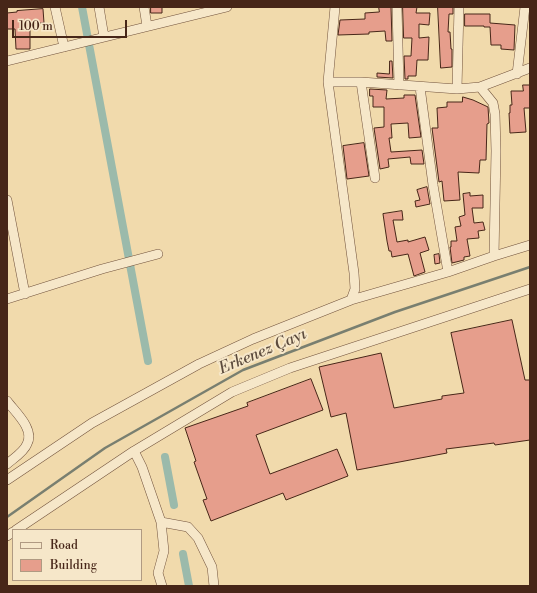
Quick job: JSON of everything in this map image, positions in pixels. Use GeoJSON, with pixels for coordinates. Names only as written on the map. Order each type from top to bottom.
{"type":"FeatureCollection","features":[{"type":"Feature","properties":{"kind":"street"},"geometry":{"type":"LineString","coordinates":[[55,7],[64,47]]}},
{"type":"Feature","properties":{"kind":"street"},"geometry":{"type":"LineString","coordinates":[[98,7],[102,38]]}},
{"type":"Feature","properties":{"kind":"street"},"geometry":{"type":"LineString","coordinates":[[144,7],[147,26]]}},
{"type":"Feature","properties":{"kind":"street"},"geometry":{"type":"LineString","coordinates":[[7,61],[227,7]]}},
{"type":"Feature","properties":{"kind":"street"},"geometry":{"type":"LineString","coordinates":[[335,7],[328,82],[354,273],[355,289],[351,300]]}},
{"type":"Feature","properties":{"kind":"street"},"geometry":{"type":"LineString","coordinates":[[397,7],[399,85]]}},
{"type":"Feature","properties":{"kind":"street"},"geometry":{"type":"LineString","coordinates":[[457,89],[459,7]]}},
{"type":"Feature","properties":{"kind":"street"},"geometry":{"type":"LineString","coordinates":[[517,74],[525,7]]}},
{"type":"Feature","properties":{"kind":"street"},"geometry":{"type":"LineString","coordinates":[[328,82],[361,82],[457,89],[480,87],[530,68]]}},
{"type":"Feature","properties":{"kind":"street"},"geometry":{"type":"LineString","coordinates":[[361,82],[375,178]]}},
{"type":"Feature","properties":{"kind":"street"},"geometry":{"type":"LineString","coordinates":[[420,87],[433,185],[448,272]]}},
{"type":"Feature","properties":{"kind":"street"},"geometry":{"type":"LineString","coordinates":[[480,87],[493,103],[495,114],[496,151],[494,256]]}},
{"type":"Feature","properties":{"kind":"street"},"geometry":{"type":"LineString","coordinates":[[7,200],[25,294]]}},
{"type":"Feature","properties":{"kind":"street"},"geometry":{"type":"LineString","coordinates":[[7,480],[92,423],[199,364],[253,339],[351,300],[448,272],[530,245]]}},
{"type":"Feature","properties":{"kind":"street"},"geometry":{"type":"LineString","coordinates":[[7,299],[119,264],[155,255]]}},
{"type":"Feature","properties":{"kind":"street"},"geometry":{"type":"LineString","coordinates":[[17,529],[134,451],[232,392],[290,368],[530,289]]}},
{"type":"Feature","properties":{"kind":"street"},"geometry":{"type":"LineString","coordinates":[[7,402],[27,427],[30,437],[27,445],[7,464]]}},
{"type":"Feature","properties":{"kind":"street"},"geometry":{"type":"LineString","coordinates":[[134,451],[142,467],[161,522],[164,551],[158,573],[162,586]]}},
{"type":"Feature","properties":{"kind":"street"},"geometry":{"type":"LineString","coordinates":[[161,522],[188,527],[198,538],[212,567],[214,586]]}},
{"type":"Feature","properties":{"kind":"building"},"geometry":{"type":"Polygon","coordinates":[[[151,7],[162,7],[162,13],[151,13],[151,7]]]}},
{"type":"Feature","properties":{"kind":"building"},"geometry":{"type":"Polygon","coordinates":[[[379,7],[391,7],[392,41],[386,41],[385,31],[369,32],[369,34],[338,35],[340,20],[365,19],[365,13],[379,12],[379,7]]]}},
{"type":"Feature","properties":{"kind":"building"},"geometry":{"type":"Polygon","coordinates":[[[403,7],[417,7],[416,13],[430,13],[429,25],[419,24],[419,38],[429,37],[428,60],[417,60],[416,76],[408,76],[408,79],[405,79],[404,56],[411,56],[412,38],[404,38],[403,7]]]}},
{"type":"Feature","properties":{"kind":"building"},"geometry":{"type":"Polygon","coordinates":[[[438,7],[453,7],[453,14],[449,14],[448,32],[450,32],[452,49],[452,67],[441,68],[438,7]]]}},
{"type":"Feature","properties":{"kind":"building"},"geometry":{"type":"Polygon","coordinates":[[[43,9],[44,23],[30,23],[30,49],[16,49],[15,29],[7,29],[7,13],[43,9]]]}},
{"type":"Feature","properties":{"kind":"building"},"geometry":{"type":"Polygon","coordinates":[[[465,14],[490,14],[490,23],[515,25],[514,50],[501,49],[501,45],[491,45],[490,27],[465,26],[465,14]]]}},
{"type":"Feature","properties":{"kind":"building"},"geometry":{"type":"Polygon","coordinates":[[[390,61],[392,61],[393,78],[377,77],[377,73],[389,74],[390,61]]]}},
{"type":"Feature","properties":{"kind":"building"},"geometry":{"type":"Polygon","coordinates":[[[523,85],[530,85],[530,108],[524,108],[526,132],[510,133],[509,113],[510,105],[512,105],[511,91],[523,91],[523,85]]]}},
{"type":"Feature","properties":{"kind":"building"},"geometry":{"type":"Polygon","coordinates":[[[370,89],[387,90],[386,99],[404,98],[404,95],[415,95],[421,137],[409,138],[408,123],[391,124],[392,138],[389,138],[391,152],[422,150],[424,164],[411,164],[410,157],[388,159],[389,167],[380,169],[374,128],[384,127],[384,107],[373,107],[373,96],[370,96],[370,89]]]}},
{"type":"Feature","properties":{"kind":"building"},"geometry":{"type":"Polygon","coordinates":[[[463,97],[488,107],[489,123],[487,124],[486,160],[480,160],[479,173],[458,172],[460,200],[444,201],[442,181],[439,182],[432,128],[438,128],[437,108],[447,107],[447,102],[462,102],[463,97]]]}},
{"type":"Feature","properties":{"kind":"building"},"geometry":{"type":"Polygon","coordinates":[[[364,143],[369,176],[347,179],[343,146],[364,143]]]}},
{"type":"Feature","properties":{"kind":"building"},"geometry":{"type":"Polygon","coordinates":[[[427,187],[430,204],[416,207],[415,201],[420,200],[417,190],[427,187]]]}},
{"type":"Feature","properties":{"kind":"building"},"geometry":{"type":"Polygon","coordinates":[[[470,193],[470,196],[483,195],[483,208],[472,208],[474,223],[483,222],[485,230],[478,231],[479,238],[467,239],[470,256],[464,257],[464,260],[452,263],[450,247],[451,241],[457,241],[455,227],[461,226],[459,217],[465,215],[463,194],[470,193]]]}},
{"type":"Feature","properties":{"kind":"building"},"geometry":{"type":"Polygon","coordinates":[[[402,211],[403,220],[393,220],[397,242],[408,240],[408,242],[425,237],[429,250],[420,253],[425,272],[414,276],[408,254],[392,257],[387,241],[383,214],[402,211]]]}},
{"type":"Feature","properties":{"kind":"building"},"geometry":{"type":"Polygon","coordinates":[[[439,254],[440,263],[435,264],[434,255],[439,254]]]}},
{"type":"Feature","properties":{"kind":"building"},"geometry":{"type":"Polygon","coordinates":[[[512,320],[525,380],[530,380],[530,440],[495,445],[494,443],[446,449],[447,453],[357,470],[346,413],[331,417],[319,367],[381,353],[394,408],[442,399],[442,396],[464,393],[451,333],[512,320]]]}},
{"type":"Feature","properties":{"kind":"building"},"geometry":{"type":"Polygon","coordinates":[[[311,379],[323,410],[256,435],[270,474],[337,449],[348,476],[286,500],[283,493],[211,521],[203,500],[207,499],[194,462],[196,461],[185,428],[248,406],[247,403],[311,379]]]}},
{"type":"Feature","properties":{"kind":"waterway"},"geometry":{"type":"LineString","coordinates":[[82,7],[148,361]]}},
{"type":"Feature","properties":{"kind":"waterway","name":"Erkenez Çayı"},"geometry":{"type":"LineString","coordinates":[[7,517],[105,448],[243,370],[395,312],[530,267]]}},
{"type":"Feature","properties":{"kind":"waterway"},"geometry":{"type":"LineString","coordinates":[[165,457],[174,505]]}},
{"type":"Feature","properties":{"kind":"waterway"},"geometry":{"type":"LineString","coordinates":[[183,554],[189,586]]}}]}
